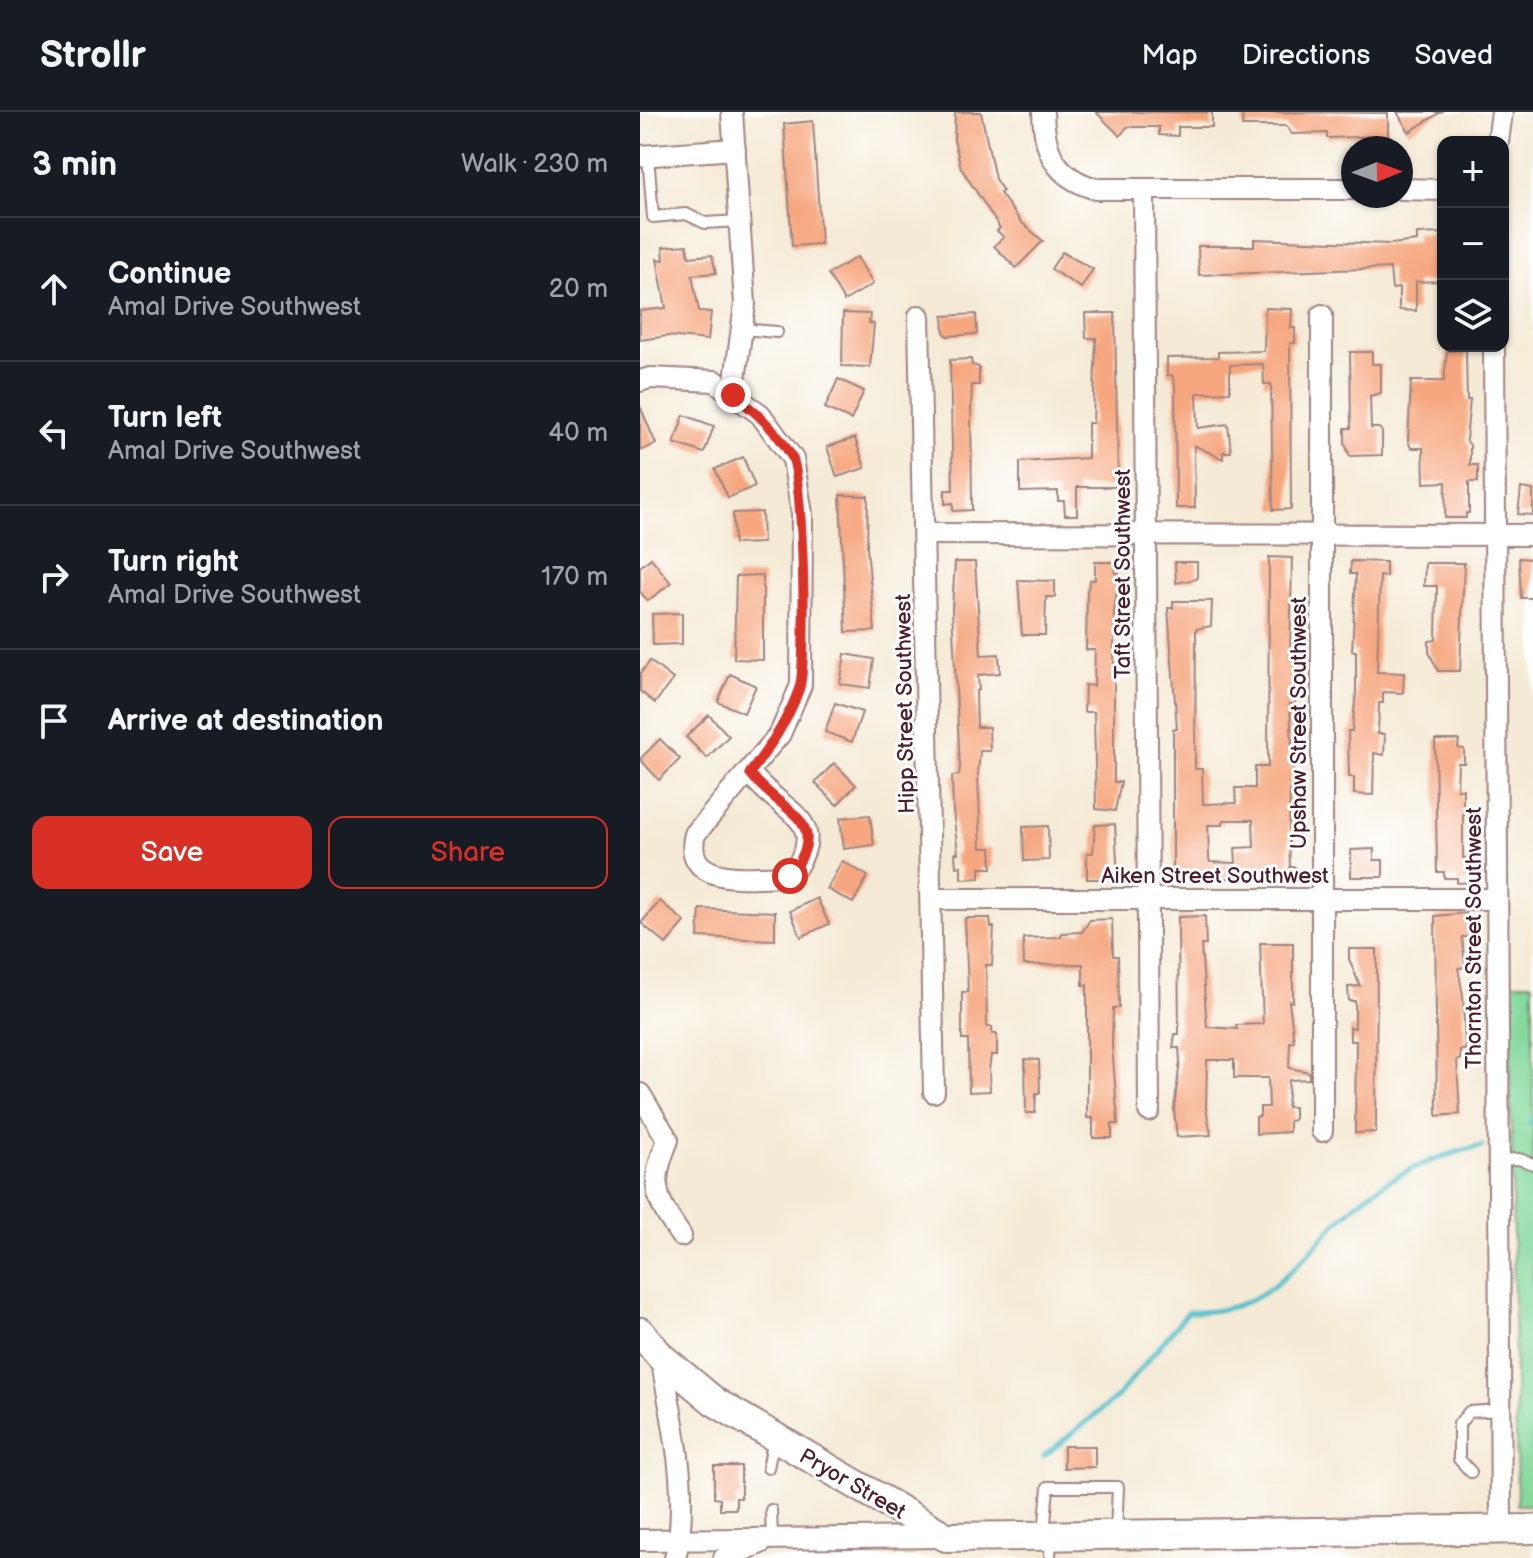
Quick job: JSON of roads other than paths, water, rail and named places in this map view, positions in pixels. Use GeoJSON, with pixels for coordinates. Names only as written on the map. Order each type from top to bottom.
{"type":"FeatureCollection","features":[{"type":"Feature","properties":{"kind":"main road","name":"Pryor Street"},"geometry":{"type":"LineString","coordinates":[[640,1332],[661,1357],[715,1402],[946,1537]]}},
{"type":"Feature","properties":{"kind":"main road"},"geometry":{"type":"LineString","coordinates":[[946,1537],[1048,1543],[1116,1535],[1533,1529]]}},
{"type":"Feature","properties":{"kind":"street"},"geometry":{"type":"LineString","coordinates":[[732,112],[745,304],[733,395]]}},
{"type":"Feature","properties":{"kind":"street"},"geometry":{"type":"LineString","coordinates":[[1043,112],[1043,141],[1054,166],[1076,183],[1096,189],[1341,189]]}},
{"type":"Feature","properties":{"kind":"street"},"geometry":{"type":"LineString","coordinates":[[1499,136],[1502,112]]}},
{"type":"Feature","properties":{"kind":"street"},"geometry":{"type":"LineString","coordinates":[[644,156],[735,149]]}},
{"type":"Feature","properties":{"kind":"street","name":"Taft Street Southwest"},"geometry":{"type":"LineString","coordinates":[[1144,189],[1149,1111]]}},
{"type":"Feature","properties":{"kind":"street"},"geometry":{"type":"LineString","coordinates":[[1413,189],[1437,190]]}},
{"type":"Feature","properties":{"kind":"street","name":"Upshaw Street Southwest"},"geometry":{"type":"LineString","coordinates":[[1322,315],[1322,1131]]}},
{"type":"Feature","properties":{"kind":"street","name":"Hipp Street Southwest"},"geometry":{"type":"LineString","coordinates":[[919,316],[934,1092]]}},
{"type":"Feature","properties":{"kind":"street","name":"Thornton Street Southwest"},"geometry":{"type":"LineString","coordinates":[[1494,352],[1498,535],[1496,1160],[1501,1529]]}},
{"type":"Feature","properties":{"kind":"street"},"geometry":{"type":"LineString","coordinates":[[640,381],[650,378],[715,381],[760,414],[793,459],[802,514],[801,685],[780,734],[750,773],[695,834],[695,861],[705,871],[720,875],[790,876],[807,853],[809,838],[794,813],[762,789],[750,773]]}},
{"type":"Feature","properties":{"kind":"street"},"geometry":{"type":"LineString","coordinates":[[924,534],[1533,535]]}},
{"type":"Feature","properties":{"kind":"street","name":"Aiken Street Southwest"},"geometry":{"type":"LineString","coordinates":[[932,899],[1497,899]]}},
{"type":"Feature","properties":{"kind":"street"},"geometry":{"type":"LineString","coordinates":[[640,1094],[668,1140],[657,1177],[657,1201],[681,1236]]}},
{"type":"Feature","properties":{"kind":"street"},"geometry":{"type":"LineString","coordinates":[[661,1357],[680,1484],[677,1549]]}},
{"type":"Feature","properties":{"kind":"street"},"geometry":{"type":"LineString","coordinates":[[640,1540],[677,1549],[772,1538],[946,1537]]}},
{"type":"Feature","properties":{"kind":"street"},"geometry":{"type":"LineString","coordinates":[[724,1558],[772,1538]]}},
{"type":"Feature","properties":{"kind":"lane"},"geometry":{"type":"LineString","coordinates":[[644,156],[653,217],[686,214],[705,223],[739,221]]}},
{"type":"Feature","properties":{"kind":"lane"},"geometry":{"type":"LineString","coordinates":[[742,329],[777,332]]}},
{"type":"Feature","properties":{"kind":"lane"},"geometry":{"type":"LineString","coordinates":[[1496,1160],[1519,1159],[1533,1164]]}},
{"type":"Feature","properties":{"kind":"lane"},"geometry":{"type":"LineString","coordinates":[[1471,1472],[1459,1459],[1459,1424],[1469,1412],[1499,1410]]}},
{"type":"Feature","properties":{"kind":"lane"},"geometry":{"type":"LineString","coordinates":[[768,1468],[775,1437]]}},
{"type":"Feature","properties":{"kind":"lane"},"geometry":{"type":"LineString","coordinates":[[1048,1543],[1048,1487],[1118,1487],[1116,1535]]}},
{"type":"Feature","properties":{"kind":"lane"},"geometry":{"type":"LineString","coordinates":[[771,1510],[772,1538]]}},
{"type":"Feature","properties":{"kind":"waterway"},"geometry":{"type":"LineString","coordinates":[[1529,1124],[1533,1119]]}},
{"type":"Feature","properties":{"kind":"waterway"},"geometry":{"type":"LineString","coordinates":[[1044,1456],[1116,1398],[1188,1312],[1221,1310],[1249,1301],[1292,1270],[1351,1209],[1386,1182],[1426,1163],[1482,1146]]}}]}
